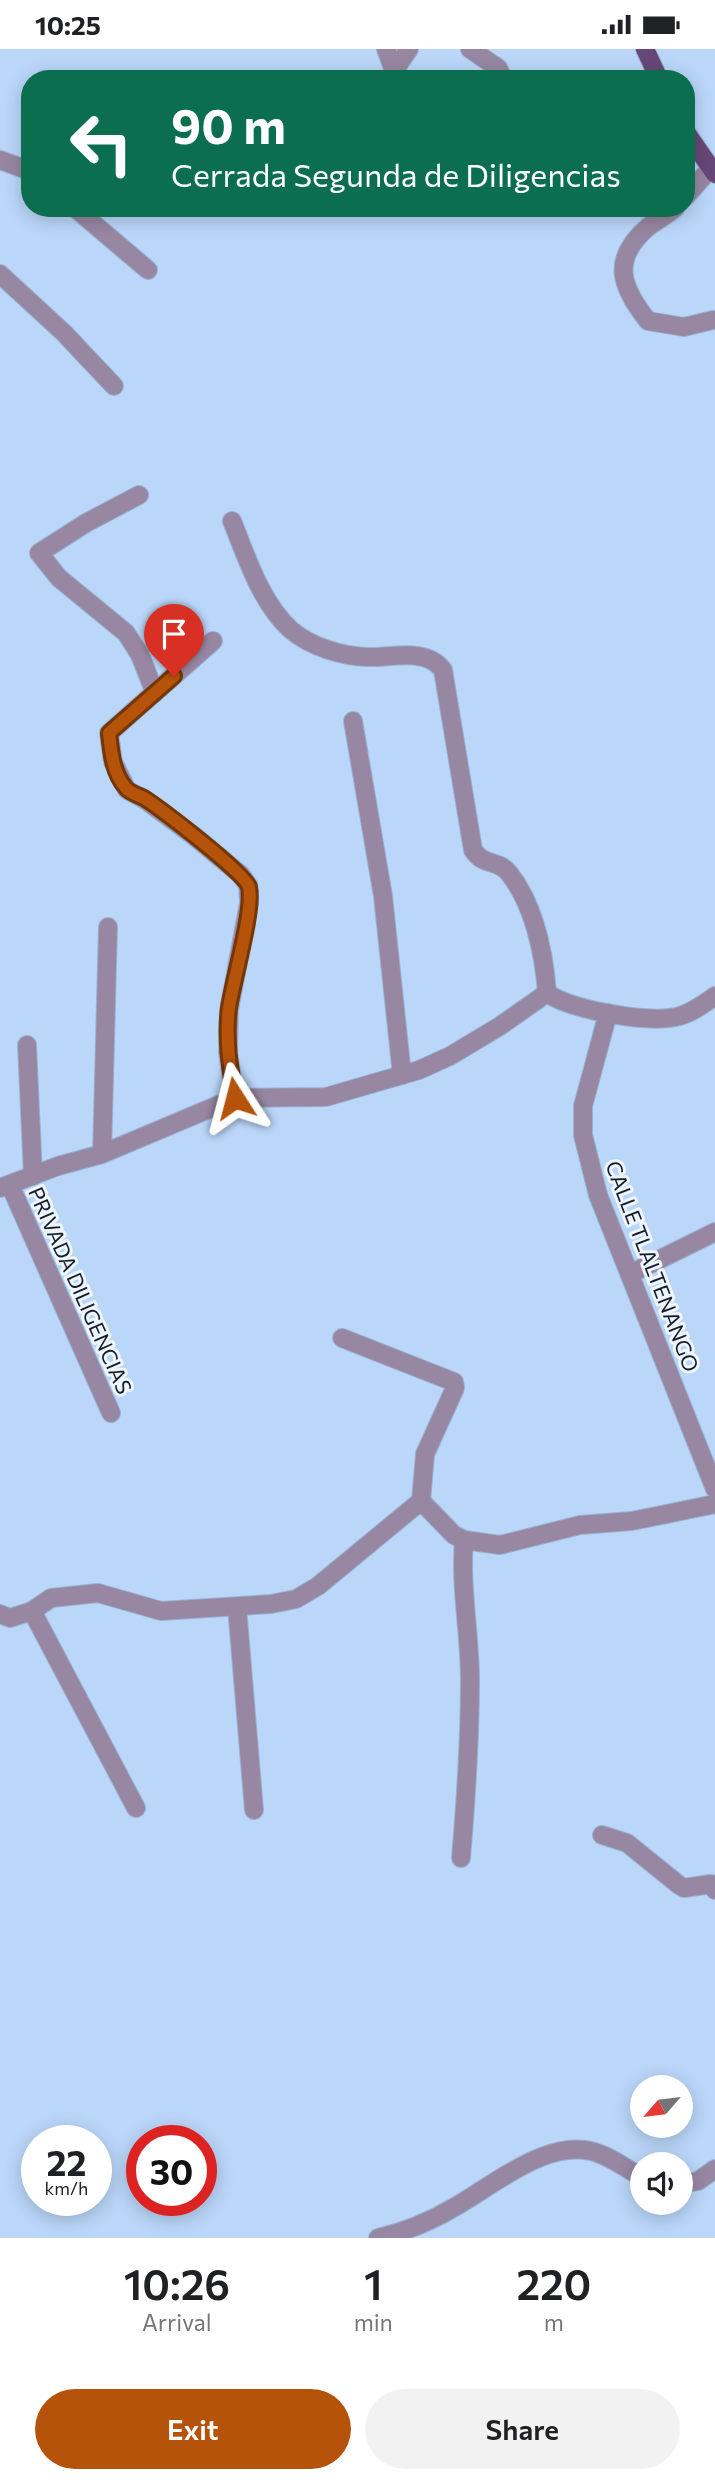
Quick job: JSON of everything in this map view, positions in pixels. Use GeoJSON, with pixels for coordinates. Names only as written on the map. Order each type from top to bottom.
{"type":"FeatureCollection","features":[{"type":"Feature","properties":{"kind":"main road"},"geometry":{"type":"LineString","coordinates":[[645,49],[655,70]]}},
{"type":"Feature","properties":{"kind":"main road"},"geometry":{"type":"LineString","coordinates":[[695,145],[713,171]]}},
{"type":"Feature","properties":{"kind":"street"},"geometry":{"type":"LineString","coordinates":[[386,49],[392,70]]}},
{"type":"Feature","properties":{"kind":"street"},"geometry":{"type":"LineString","coordinates":[[396,70],[409,49]]}},
{"type":"Feature","properties":{"kind":"street"},"geometry":{"type":"LineString","coordinates":[[470,49],[499,70]]}},
{"type":"Feature","properties":{"kind":"street"},"geometry":{"type":"LineString","coordinates":[[0,160],[21,168]]}},
{"type":"Feature","properties":{"kind":"street"},"geometry":{"type":"LineString","coordinates":[[695,188],[713,171]]}},
{"type":"Feature","properties":{"kind":"street"},"geometry":{"type":"LineString","coordinates":[[86,217],[148,269]]}},
{"type":"Feature","properties":{"kind":"street"},"geometry":{"type":"LineString","coordinates":[[663,217],[640,235],[624,256],[625,279],[632,300],[648,321],[684,327],[713,320]]}},
{"type":"Feature","properties":{"kind":"street"},"geometry":{"type":"LineString","coordinates":[[0,274],[64,333],[114,386]]}},
{"type":"Feature","properties":{"kind":"street"},"geometry":{"type":"LineString","coordinates":[[139,495],[86,523],[39,554],[59,578],[126,633],[140,655],[155,693]]}},
{"type":"Feature","properties":{"kind":"street"},"geometry":{"type":"LineString","coordinates":[[232,521],[259,583],[285,623],[299,636],[337,652],[358,656],[425,657],[439,664],[443,670],[473,850],[484,862],[500,865],[508,871],[521,893],[541,950],[547,993],[559,1001],[636,1018],[678,1017],[715,996]]}},
{"type":"Feature","properties":{"kind":"street"},"geometry":{"type":"LineString","coordinates":[[213,641],[109,733],[113,762],[127,790],[144,799],[194,836],[248,885],[249,903],[229,1010],[228,1053],[235,1098]]}},
{"type":"Feature","properties":{"kind":"street"},"geometry":{"type":"LineString","coordinates":[[353,721],[383,896],[402,1075]]}},
{"type":"Feature","properties":{"kind":"street"},"geometry":{"type":"LineString","coordinates":[[102,1154],[108,927]]}},
{"type":"Feature","properties":{"kind":"street"},"geometry":{"type":"LineString","coordinates":[[5,1186],[102,1154],[235,1098],[326,1097],[402,1075],[450,1056],[500,1027],[547,993]]}},
{"type":"Feature","properties":{"kind":"street","name":"CALLE TLALTENANGO"},"geometry":{"type":"LineString","coordinates":[[608,1013],[583,1106],[583,1135],[598,1195],[715,1489]]}},
{"type":"Feature","properties":{"kind":"street"},"geometry":{"type":"LineString","coordinates":[[27,1045],[33,1175]]}},
{"type":"Feature","properties":{"kind":"street","name":"PRIVADA DILIGENCIAS"},"geometry":{"type":"LineString","coordinates":[[5,1186],[111,1413]]}},
{"type":"Feature","properties":{"kind":"street"},"geometry":{"type":"LineString","coordinates":[[630,1274],[715,1232]]}},
{"type":"Feature","properties":{"kind":"street"},"geometry":{"type":"LineString","coordinates":[[0,1613],[10,1618],[32,1611],[51,1598],[98,1593],[161,1611],[237,1607],[296,1599],[318,1586],[421,1501],[425,1454],[455,1388],[454,1382],[342,1338]]}},
{"type":"Feature","properties":{"kind":"street"},"geometry":{"type":"LineString","coordinates":[[421,1501],[454,1535],[464,1541],[500,1545],[580,1525],[632,1521],[715,1504]]}},
{"type":"Feature","properties":{"kind":"street"},"geometry":{"type":"LineString","coordinates":[[461,1858],[470,1678],[462,1564],[464,1541]]}},
{"type":"Feature","properties":{"kind":"street"},"geometry":{"type":"LineString","coordinates":[[237,1607],[254,1810]]}},
{"type":"Feature","properties":{"kind":"street"},"geometry":{"type":"LineString","coordinates":[[32,1611],[136,1808]]}},
{"type":"Feature","properties":{"kind":"street"},"geometry":{"type":"LineString","coordinates":[[603,1835],[626,1843],[684,1888],[711,1884],[715,1890]]}},
{"type":"Feature","properties":{"kind":"street"},"geometry":{"type":"LineString","coordinates":[[378,2238],[406,2231],[453,2208],[495,2181],[546,2154],[560,2151],[598,2153],[630,2170]]}},
{"type":"Feature","properties":{"kind":"street"},"geometry":{"type":"LineString","coordinates":[[693,2182],[715,2169]]}},
{"type":"Feature","properties":{"kind":"route"},"geometry":{"type":"LineString","coordinates":[[174,676],[109,733],[113,762],[127,790],[144,799],[194,836],[248,885],[249,903],[229,1010],[228,1053],[235,1098]]}}]}
